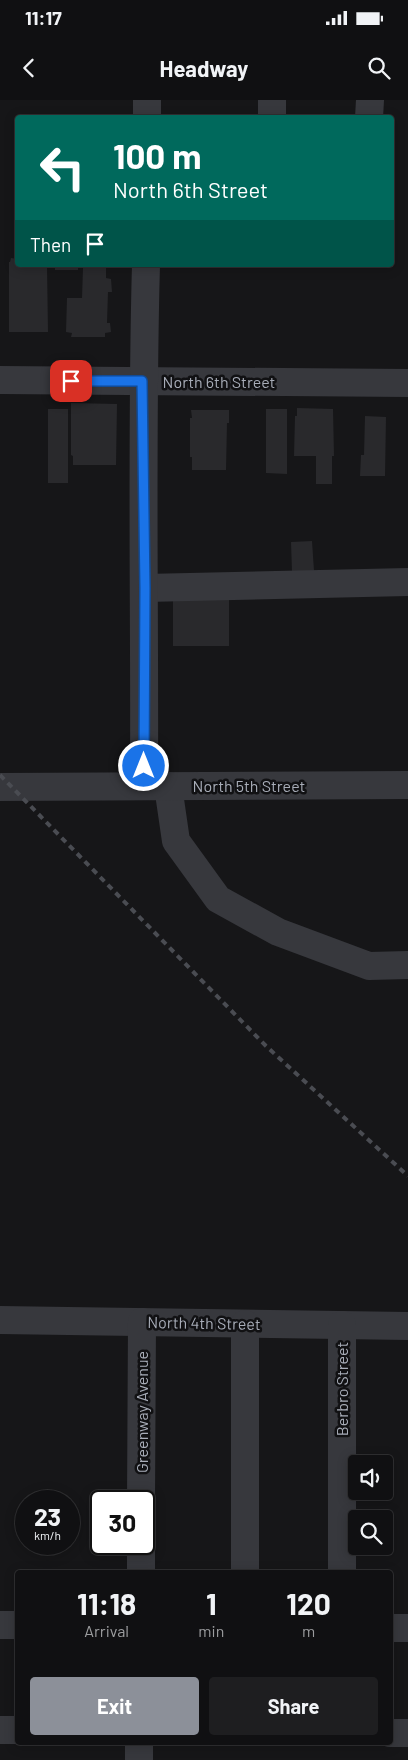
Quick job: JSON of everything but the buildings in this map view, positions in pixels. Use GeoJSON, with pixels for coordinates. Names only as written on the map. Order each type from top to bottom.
{"type":"FeatureCollection","features":[{"type":"Feature","properties":{"kind":"street"},"geometry":{"type":"LineString","coordinates":[[147,100],[147,115]]}},
{"type":"Feature","properties":{"kind":"street"},"geometry":{"type":"LineString","coordinates":[[272,100],[272,115]]}},
{"type":"Feature","properties":{"kind":"street"},"geometry":{"type":"LineString","coordinates":[[369,115],[370,100]]}},
{"type":"Feature","properties":{"kind":"street"},"geometry":{"type":"LineString","coordinates":[[146,267],[142,381],[145,588],[156,786],[176,841],[218,898],[278,932],[369,966],[408,966]]}},
{"type":"Feature","properties":{"kind":"street","name":"North 6th Street"},"geometry":{"type":"LineString","coordinates":[[0,380],[408,383]]}},
{"type":"Feature","properties":{"kind":"street"},"geometry":{"type":"LineString","coordinates":[[145,588],[408,582]]}},
{"type":"Feature","properties":{"kind":"street","name":"North 5th Street"},"geometry":{"type":"LineString","coordinates":[[0,786],[408,785]]}},
{"type":"Feature","properties":{"kind":"street","name":"North 4th Street"},"geometry":{"type":"LineString","coordinates":[[0,1320],[408,1326]]}},
{"type":"Feature","properties":{"kind":"street","name":"Greenway Avenue"},"geometry":{"type":"LineString","coordinates":[[141,1490],[142,1322]]}},
{"type":"Feature","properties":{"kind":"street"},"geometry":{"type":"LineString","coordinates":[[245,1324],[246,1570]]}},
{"type":"Feature","properties":{"kind":"street","name":"Berbro Street"},"geometry":{"type":"LineString","coordinates":[[342,1325],[342,1570]]}},
{"type":"Feature","properties":{"kind":"street"},"geometry":{"type":"LineString","coordinates":[[141,1555],[141,1570]]}},
{"type":"Feature","properties":{"kind":"street"},"geometry":{"type":"LineString","coordinates":[[0,1625],[15,1625]]}},
{"type":"Feature","properties":{"kind":"street"},"geometry":{"type":"LineString","coordinates":[[393,1628],[408,1628]]}},
{"type":"Feature","properties":{"kind":"street"},"geometry":{"type":"LineString","coordinates":[[0,1730],[15,1730]]}},
{"type":"Feature","properties":{"kind":"street"},"geometry":{"type":"LineString","coordinates":[[393,1733],[408,1733]]}},
{"type":"Feature","properties":{"kind":"street"},"geometry":{"type":"LineString","coordinates":[[139,1745],[139,1760]]}},
{"type":"Feature","properties":{"kind":"railway"},"geometry":{"type":"LineString","coordinates":[[0,775],[266,1046],[408,1176]]}},
{"type":"Feature","properties":{"kind":"route"},"geometry":{"type":"LineString","coordinates":[[71,381],[142,381],[145,588],[144,766]]}}]}
